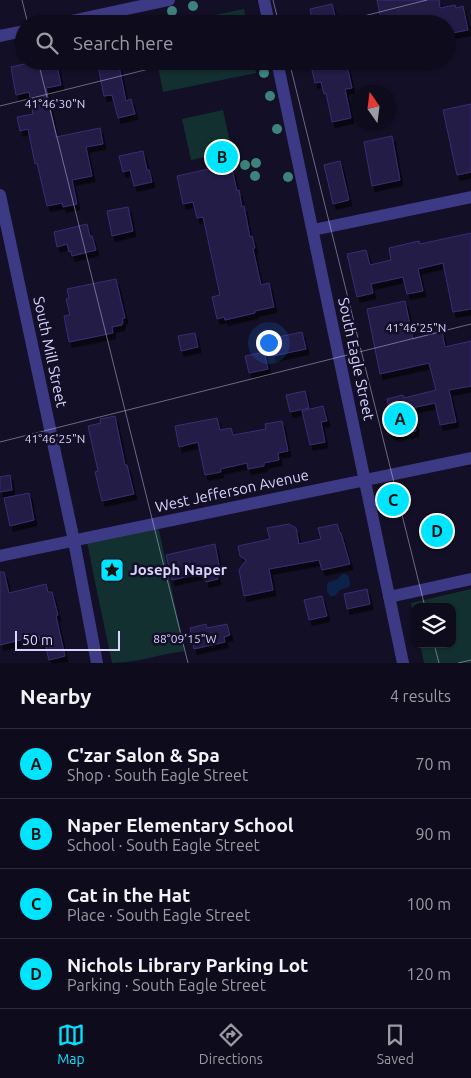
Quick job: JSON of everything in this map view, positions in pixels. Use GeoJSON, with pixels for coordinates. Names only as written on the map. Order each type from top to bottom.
{"type":"FeatureCollection","features":[{"type":"Feature","properties":{"kind":"street"},"geometry":{"type":"LineString","coordinates":[[100,15],[169,0]]}},
{"type":"Feature","properties":{"kind":"street"},"geometry":{"type":"LineString","coordinates":[[264,0],[267,15]]}},
{"type":"Feature","properties":{"kind":"street"},"geometry":{"type":"LineString","coordinates":[[0,36],[15,33]]}},
{"type":"Feature","properties":{"kind":"street","name":"South Eagle Street"},"geometry":{"type":"LineString","coordinates":[[279,70],[403,663]]}},
{"type":"Feature","properties":{"kind":"street","name":"South Mill Street"},"geometry":{"type":"LineString","coordinates":[[0,194],[74,541],[97,663]]}},
{"type":"Feature","properties":{"kind":"street"},"geometry":{"type":"LineString","coordinates":[[312,230],[471,197]]}},
{"type":"Feature","properties":{"kind":"street","name":"West Jefferson Avenue"},"geometry":{"type":"LineString","coordinates":[[0,556],[471,458]]}},
{"type":"Feature","properties":{"kind":"street"},"geometry":{"type":"LineString","coordinates":[[389,597],[471,579]]}},
{"type":"Feature","properties":{"kind":"green space"},"geometry":{"type":"Polygon","coordinates":[[[244,9],[245,15],[215,15],[244,9]]]}},
{"type":"Feature","properties":{"kind":"green space"},"geometry":{"type":"Polygon","coordinates":[[[159,70],[256,70],[256,73],[163,92],[159,70]]]}},
{"type":"Feature","properties":{"kind":"green space"},"geometry":{"type":"Polygon","coordinates":[[[223,110],[232,151],[191,160],[182,119],[223,110]]]}},
{"type":"Feature","properties":{"kind":"green space"},"geometry":{"type":"Polygon","coordinates":[[[157,521],[185,651],[130,662],[112,663],[86,536],[157,521]]]}},
{"type":"Feature","properties":{"kind":"green space"},"geometry":{"type":"Polygon","coordinates":[[[471,589],[471,663],[424,663],[421,648],[456,648],[456,603],[411,603],[471,589]]]}},
{"type":"Feature","properties":{"kind":"water"},"geometry":{"type":"Polygon","coordinates":[[[342,574],[346,574],[349,577],[349,587],[340,590],[336,595],[330,596],[327,591],[327,584],[338,579],[342,574]]]}},
{"type":"Feature","properties":{"kind":"building"},"geometry":{"type":"Polygon","coordinates":[[[377,0],[439,0],[440,8],[455,5],[456,8],[463,6],[468,30],[456,32],[456,15],[380,15],[377,0]]]}},
{"type":"Feature","properties":{"kind":"building"},"geometry":{"type":"Polygon","coordinates":[[[332,4],[335,15],[311,15],[310,9],[332,4]]]}},
{"type":"Feature","properties":{"kind":"building"},"geometry":{"type":"Polygon","coordinates":[[[15,66],[15,70],[58,70],[61,85],[46,88],[56,137],[100,128],[103,144],[86,147],[92,176],[72,180],[77,204],[63,207],[62,203],[47,206],[37,163],[35,164],[28,129],[20,131],[17,117],[33,114],[29,92],[16,95],[11,67],[15,66]]]}},
{"type":"Feature","properties":{"kind":"building"},"geometry":{"type":"Polygon","coordinates":[[[99,70],[120,70],[126,101],[131,99],[135,114],[118,118],[112,95],[104,96],[99,70]]]}},
{"type":"Feature","properties":{"kind":"building"},"geometry":{"type":"Polygon","coordinates":[[[312,70],[348,70],[351,88],[345,89],[351,118],[332,122],[326,93],[324,94],[321,82],[315,83],[312,70]]]}},
{"type":"Feature","properties":{"kind":"building"},"geometry":{"type":"Polygon","coordinates":[[[471,104],[471,172],[457,175],[443,110],[471,104]]]}},
{"type":"Feature","properties":{"kind":"building"},"geometry":{"type":"Polygon","coordinates":[[[392,136],[400,180],[372,186],[364,142],[392,136]]]}},
{"type":"Feature","properties":{"kind":"building"},"geometry":{"type":"Polygon","coordinates":[[[143,151],[152,182],[134,186],[130,170],[123,172],[119,156],[143,151]]]}},
{"type":"Feature","properties":{"kind":"building"},"geometry":{"type":"Polygon","coordinates":[[[340,161],[349,200],[333,204],[324,165],[340,161]]]}},
{"type":"Feature","properties":{"kind":"building"},"geometry":{"type":"Polygon","coordinates":[[[231,164],[237,191],[239,190],[242,207],[244,206],[250,237],[252,236],[255,248],[253,249],[261,285],[269,283],[274,307],[225,320],[224,317],[217,319],[212,297],[220,295],[203,217],[197,218],[193,202],[183,204],[177,176],[231,164]]]}},
{"type":"Feature","properties":{"kind":"building"},"geometry":{"type":"Polygon","coordinates":[[[128,207],[133,231],[112,236],[107,211],[128,207]]]}},
{"type":"Feature","properties":{"kind":"building"},"geometry":{"type":"Polygon","coordinates":[[[87,224],[96,250],[72,256],[67,244],[57,247],[54,232],[87,224]]]}},
{"type":"Feature","properties":{"kind":"building"},"geometry":{"type":"Polygon","coordinates":[[[471,233],[471,309],[453,312],[443,263],[418,269],[423,291],[407,294],[403,277],[371,284],[373,293],[357,297],[347,254],[366,250],[370,265],[391,260],[389,248],[419,241],[420,244],[471,233]]]}},
{"type":"Feature","properties":{"kind":"building"},"geometry":{"type":"Polygon","coordinates":[[[116,279],[125,318],[122,319],[122,325],[112,327],[113,333],[69,342],[64,316],[70,315],[66,299],[69,298],[67,289],[116,279]]]}},
{"type":"Feature","properties":{"kind":"building"},"geometry":{"type":"Polygon","coordinates":[[[405,301],[413,339],[442,332],[445,347],[471,341],[471,386],[449,390],[456,422],[440,425],[435,403],[412,408],[416,431],[396,435],[388,431],[384,413],[390,412],[387,399],[403,395],[404,398],[436,390],[429,363],[380,374],[367,309],[405,301]]]}},
{"type":"Feature","properties":{"kind":"building"},"geometry":{"type":"Polygon","coordinates":[[[302,332],[306,349],[273,356],[269,339],[302,332]]]}},
{"type":"Feature","properties":{"kind":"building"},"geometry":{"type":"Polygon","coordinates":[[[195,333],[198,347],[181,351],[178,336],[195,333]]]}},
{"type":"Feature","properties":{"kind":"building"},"geometry":{"type":"Polygon","coordinates":[[[264,352],[268,369],[249,373],[245,356],[264,352]]]}},
{"type":"Feature","properties":{"kind":"building"},"geometry":{"type":"Polygon","coordinates":[[[305,391],[309,408],[290,412],[286,395],[305,391]]]}},
{"type":"Feature","properties":{"kind":"building"},"geometry":{"type":"Polygon","coordinates":[[[323,406],[327,421],[321,422],[325,442],[310,445],[302,411],[323,406]]]}},
{"type":"Feature","properties":{"kind":"building"},"geometry":{"type":"Polygon","coordinates":[[[115,416],[125,465],[127,465],[134,494],[102,501],[95,472],[98,471],[88,426],[101,423],[100,419],[115,416]]]}},
{"type":"Feature","properties":{"kind":"building"},"geometry":{"type":"Polygon","coordinates":[[[217,418],[220,430],[231,428],[233,435],[266,429],[265,424],[282,421],[288,451],[278,453],[279,460],[264,463],[264,466],[248,469],[247,463],[220,469],[221,472],[205,475],[198,442],[179,447],[175,426],[217,418]]]}},
{"type":"Feature","properties":{"kind":"building"},"geometry":{"type":"Polygon","coordinates":[[[10,475],[12,490],[0,492],[0,477],[10,475]]]}},
{"type":"Feature","properties":{"kind":"building"},"geometry":{"type":"Polygon","coordinates":[[[29,493],[34,520],[10,526],[4,498],[29,493]]]}},
{"type":"Feature","properties":{"kind":"building"},"geometry":{"type":"Polygon","coordinates":[[[289,524],[296,528],[299,544],[321,539],[318,528],[337,524],[350,564],[322,570],[319,560],[269,569],[273,590],[244,596],[239,570],[246,560],[240,556],[238,546],[270,539],[267,528],[289,524]]]}},
{"type":"Feature","properties":{"kind":"building"},"geometry":{"type":"Polygon","coordinates":[[[215,544],[220,570],[216,571],[218,579],[206,582],[204,573],[172,580],[166,555],[215,544]]]}},
{"type":"Feature","properties":{"kind":"building"},"geometry":{"type":"Polygon","coordinates":[[[0,572],[4,572],[9,593],[46,584],[48,592],[52,592],[65,656],[49,660],[45,644],[41,645],[39,636],[0,645],[0,572]]]}},
{"type":"Feature","properties":{"kind":"building"},"geometry":{"type":"Polygon","coordinates":[[[367,589],[370,604],[347,609],[344,594],[367,589]]]}},
{"type":"Feature","properties":{"kind":"building"},"geometry":{"type":"Polygon","coordinates":[[[322,596],[327,616],[309,620],[304,600],[322,596]]]}},
{"type":"Feature","properties":{"kind":"building"},"geometry":{"type":"Polygon","coordinates":[[[206,624],[207,628],[227,624],[230,635],[224,637],[225,642],[194,649],[190,628],[206,624]]]}},
{"type":"Feature","properties":{"kind":"place","name":"Naper Elementary School"},"geometry":{"type":"Point","coordinates":[222,157]}},
{"type":"Feature","properties":{"kind":"place","name":"C'zar Salon & Spa"},"geometry":{"type":"Point","coordinates":[400,419]}},
{"type":"Feature","properties":{"kind":"place","name":"Cat in the Hat"},"geometry":{"type":"Point","coordinates":[393,500]}},
{"type":"Feature","properties":{"kind":"place","name":"Nichols Library Parking Lot"},"geometry":{"type":"Point","coordinates":[437,531]}},
{"type":"Feature","properties":{"kind":"place","name":"Joseph Naper"},"geometry":{"type":"Point","coordinates":[112,570]}}]}
